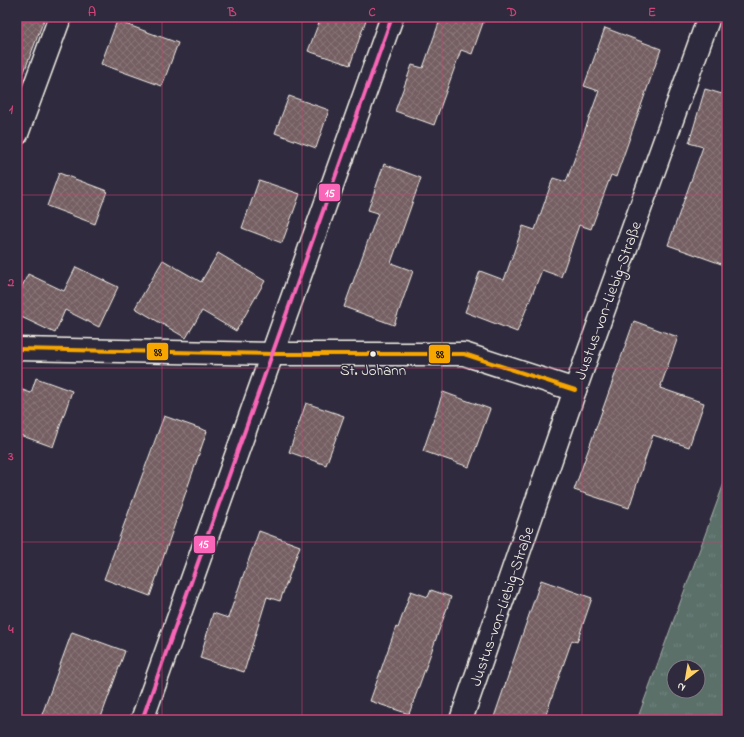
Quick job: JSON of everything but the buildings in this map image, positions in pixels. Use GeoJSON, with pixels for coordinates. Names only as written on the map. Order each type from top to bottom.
{"type":"FeatureCollection","features":[{"type":"Feature","properties":{"kind":"street"},"geometry":{"type":"LineString","coordinates":[[17,134],[60,17]]}},
{"type":"Feature","properties":{"kind":"street"},"geometry":{"type":"LineString","coordinates":[[142,720],[274,354],[392,17]]}},
{"type":"Feature","properties":{"kind":"street","name":"Justus-von-Liebig-Straße"},"geometry":{"type":"LineString","coordinates":[[461,720],[575,390],[709,17]]}},
{"type":"Feature","properties":{"kind":"street"},"geometry":{"type":"LineString","coordinates":[[17,350],[274,354],[464,354],[575,390]]}},
{"type":"Feature","properties":{"kind":"green space"},"geometry":{"type":"Polygon","coordinates":[[[727,475],[727,720],[637,720],[727,475]]]}},
{"type":"Feature","properties":{"kind":"transit line","name":"15"},"geometry":{"type":"LineString","coordinates":[[142,720],[392,17]]}},
{"type":"Feature","properties":{"kind":"transit line","name":"88"},"geometry":{"type":"LineString","coordinates":[[17,349],[274,354],[464,354],[575,390]]}},
{"type":"Feature","properties":{"kind":"place","name":"St. Johann"},"geometry":{"type":"Point","coordinates":[373,354]}}]}
